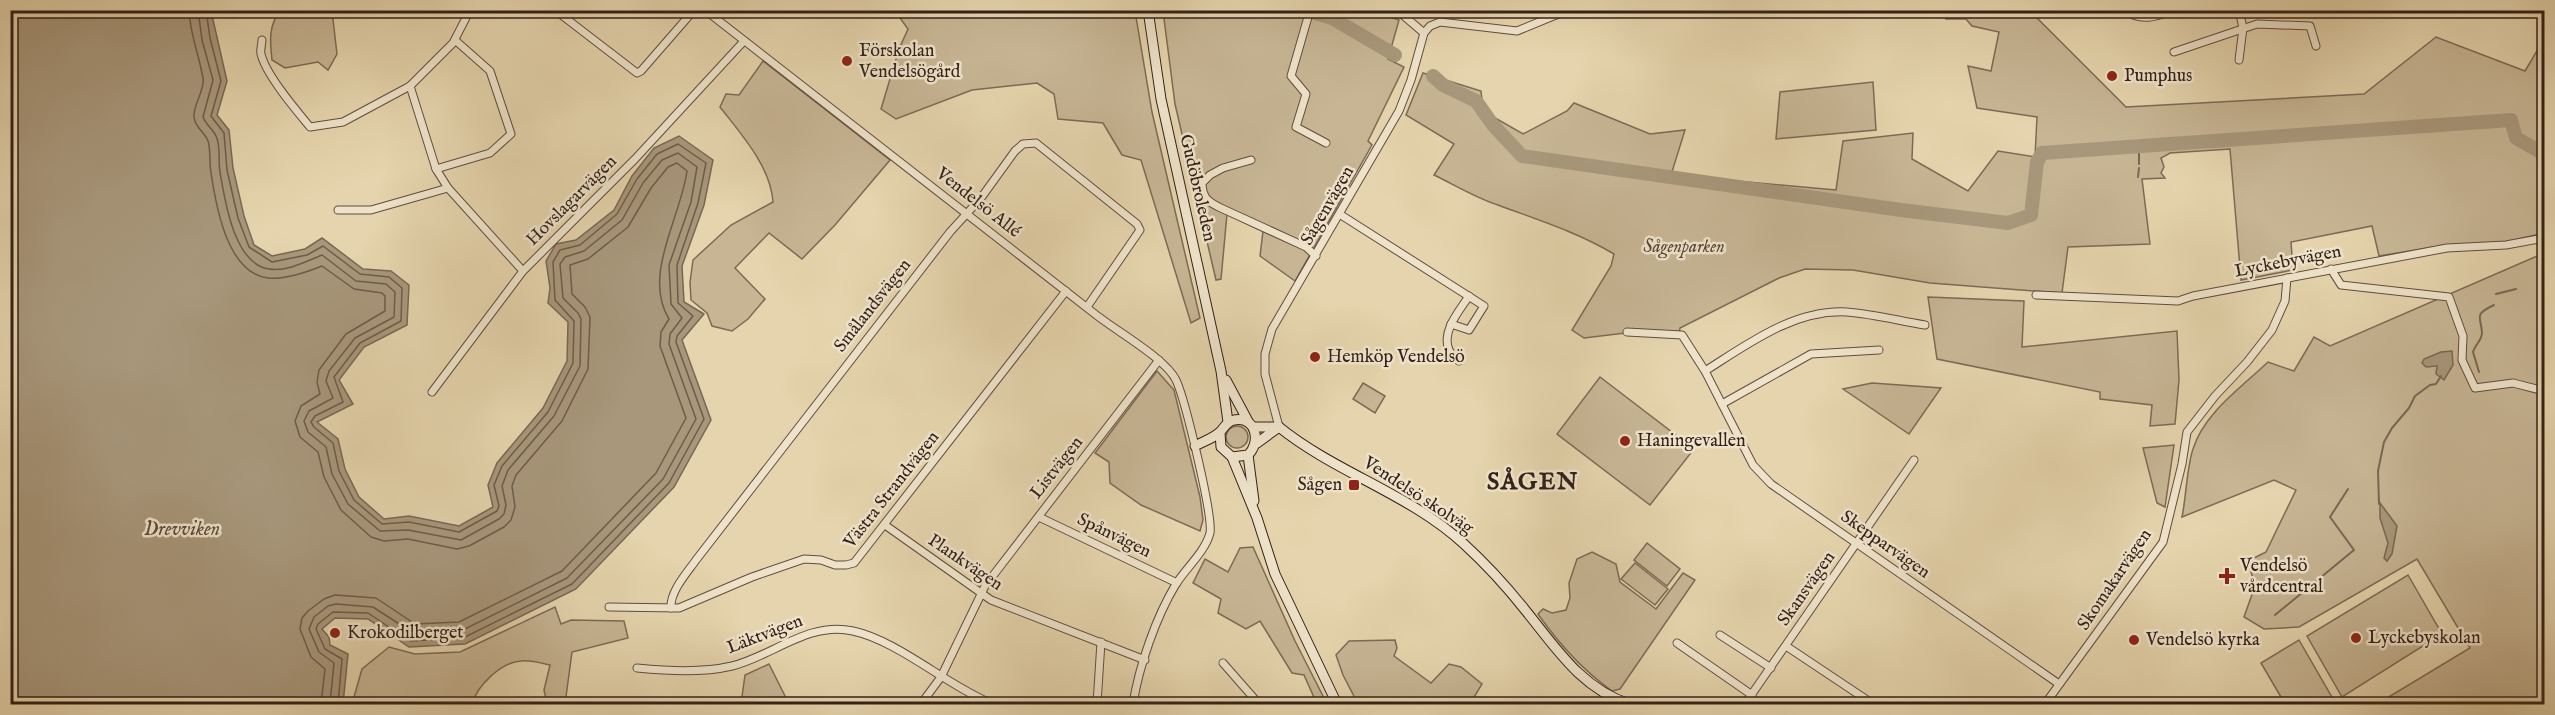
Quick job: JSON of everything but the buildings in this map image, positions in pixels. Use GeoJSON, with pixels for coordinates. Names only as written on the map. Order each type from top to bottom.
{"type":"FeatureCollection","features":[{"type":"Feature","properties":{"kind":"main road","name":"Gudöbroleden"},"geometry":{"type":"LineString","coordinates":[[1148,10],[1161,99],[1221,371],[1228,422]]}},
{"type":"Feature","properties":{"kind":"main road","name":"Gudöbroleden"},"geometry":{"type":"LineString","coordinates":[[1221,371],[1251,425]]}},
{"type":"Feature","properties":{"kind":"main road"},"geometry":{"type":"LineString","coordinates":[[1195,446],[1220,433],[1228,422],[1242,420],[1251,425],[1279,427]]}},
{"type":"Feature","properties":{"kind":"main road"},"geometry":{"type":"LineString","coordinates":[[1251,425],[1257,443]]}},
{"type":"Feature","properties":{"kind":"main road"},"geometry":{"type":"LineString","coordinates":[[1257,518],[1248,455],[1257,443],[1279,427]]}},
{"type":"Feature","properties":{"kind":"main road","name":"Vendelsö skolväg"},"geometry":{"type":"LineString","coordinates":[[1279,427],[1293,439],[1380,487],[1451,533],[1502,582],[1573,668],[1593,687],[1629,705]]}},
{"type":"Feature","properties":{"kind":"main road"},"geometry":{"type":"LineString","coordinates":[[1220,433],[1221,447]]}},
{"type":"Feature","properties":{"kind":"main road"},"geometry":{"type":"LineString","coordinates":[[1195,446],[1221,447],[1232,457],[1257,518],[1275,574],[1337,705]]}},
{"type":"Feature","properties":{"kind":"main road"},"geometry":{"type":"LineString","coordinates":[[1232,457],[1248,455]]}},
{"type":"Feature","properties":{"kind":"street"},"geometry":{"type":"LineString","coordinates":[[262,40],[261,53],[268,69],[310,127],[343,122],[410,86],[455,40],[470,10]]}},
{"type":"Feature","properties":{"kind":"street"},"geometry":{"type":"LineString","coordinates":[[555,10],[637,73],[688,17],[686,10]]}},
{"type":"Feature","properties":{"kind":"street","name":"Vendelsö Allé"},"geometry":{"type":"LineString","coordinates":[[705,10],[1087,308],[1159,360],[1176,379],[1195,446],[1210,517],[1209,533],[1203,547],[1166,602],[1132,705]]}},
{"type":"Feature","properties":{"kind":"street"},"geometry":{"type":"LineString","coordinates":[[1310,10],[1291,76],[1305,94],[1296,127],[1326,142]]}},
{"type":"Feature","properties":{"kind":"street"},"geometry":{"type":"LineString","coordinates":[[1397,10],[1424,33],[1430,26],[1440,22],[1517,31],[1568,10]]}},
{"type":"Feature","properties":{"kind":"street"},"geometry":{"type":"LineString","coordinates":[[2125,10],[2131,15],[2150,18],[2175,10]]}},
{"type":"Feature","properties":{"kind":"street"},"geometry":{"type":"LineString","coordinates":[[2239,10],[2243,28],[2239,60]]}},
{"type":"Feature","properties":{"kind":"street"},"geometry":{"type":"LineString","coordinates":[[2174,52],[2257,24],[2310,26],[2316,46]]}},
{"type":"Feature","properties":{"kind":"street","name":"Sågenvägen"},"geometry":{"type":"LineString","coordinates":[[1279,427],[1265,374],[1265,354],[1272,329],[1341,215],[1399,111],[1411,80],[1424,33]]}},
{"type":"Feature","properties":{"kind":"street"},"geometry":{"type":"LineString","coordinates":[[436,169],[490,153],[511,134],[490,71],[455,40]]}},
{"type":"Feature","properties":{"kind":"street","name":"Hovslagarvägen"},"geometry":{"type":"LineString","coordinates":[[432,392],[524,271],[635,159],[744,41]]}},
{"type":"Feature","properties":{"kind":"street"},"geometry":{"type":"LineString","coordinates":[[410,86],[436,169],[448,188],[524,271]]}},
{"type":"Feature","properties":{"kind":"street","name":"Smålandsvägen"},"geometry":{"type":"LineString","coordinates":[[670,608],[670,601],[696,560],[950,232],[981,198],[1015,151],[1023,144],[1036,143],[1137,224],[1140,230],[1087,308]]}},
{"type":"Feature","properties":{"kind":"street"},"geometry":{"type":"LineString","coordinates":[[1251,160],[1210,175],[1202,183],[1203,195],[1210,203],[1306,247],[1316,256]]}},
{"type":"Feature","properties":{"kind":"street"},"geometry":{"type":"LineString","coordinates":[[338,210],[371,210],[448,188]]}},
{"type":"Feature","properties":{"kind":"street"},"geometry":{"type":"LineString","coordinates":[[1341,215],[1484,306],[1469,330],[1451,324]]}},
{"type":"Feature","properties":{"kind":"street","name":"Lyckebyvägen"},"geometry":{"type":"LineString","coordinates":[[2036,295],[2178,301],[2448,248],[2506,245],[2544,238]]}},
{"type":"Feature","properties":{"kind":"street"},"geometry":{"type":"LineString","coordinates":[[2331,270],[2341,285],[2449,297],[2463,336],[2463,360],[2475,388],[2513,383],[2544,391]]}},
{"type":"Feature","properties":{"kind":"street","name":"Skomakarvägen"},"geometry":{"type":"LineString","coordinates":[[2045,705],[2163,542],[2182,464],[2187,432],[2272,330],[2285,301],[2287,278]]}},
{"type":"Feature","properties":{"kind":"street","name":"Västra Strandvägen"},"geometry":{"type":"LineString","coordinates":[[609,607],[679,608],[752,577],[804,559],[846,566],[854,562],[1066,291]]}},
{"type":"Feature","properties":{"kind":"street"},"geometry":{"type":"LineString","coordinates":[[1459,361],[1449,350],[1448,338],[1451,324],[1469,296]]}},
{"type":"Feature","properties":{"kind":"street"},"geometry":{"type":"LineString","coordinates":[[1705,371],[1784,324],[1814,315],[1846,312],[1925,325]]}},
{"type":"Feature","properties":{"kind":"street","name":"Skepparvägen"},"geometry":{"type":"LineString","coordinates":[[1627,332],[1682,335],[1705,371],[1753,465],[1771,484],[2059,684]]}},
{"type":"Feature","properties":{"kind":"street"},"geometry":{"type":"LineString","coordinates":[[1722,404],[1811,354],[1879,350]]}},
{"type":"Feature","properties":{"kind":"street","name":"Listvägen"},"geometry":{"type":"LineString","coordinates":[[921,705],[941,676],[980,594],[1159,360]]}},
{"type":"Feature","properties":{"kind":"street","name":"Skansvägen"},"geometry":{"type":"LineString","coordinates":[[1745,705],[1914,460]]}},
{"type":"Feature","properties":{"kind":"street","name":"Spånvägen"},"geometry":{"type":"LineString","coordinates":[[1039,517],[1177,583]]}},
{"type":"Feature","properties":{"kind":"street","name":"Plankvägen"},"geometry":{"type":"LineString","coordinates":[[885,525],[980,594],[1145,660]]}},
{"type":"Feature","properties":{"kind":"street","name":"Läktvägen"},"geometry":{"type":"LineString","coordinates":[[637,668],[707,671],[753,658],[795,638],[820,631],[852,630],[878,639],[974,697],[993,705]]}},
{"type":"Feature","properties":{"kind":"street"},"geometry":{"type":"LineString","coordinates":[[1720,635],[1771,668]]}},
{"type":"Feature","properties":{"kind":"street"},"geometry":{"type":"LineString","coordinates":[[1097,705],[1101,642]]}},
{"type":"Feature","properties":{"kind":"street"},"geometry":{"type":"LineString","coordinates":[[1677,643],[1752,695]]}},
{"type":"Feature","properties":{"kind":"street","name":"Skansvägen"},"geometry":{"type":"LineString","coordinates":[[1786,646],[1873,704]]}},
{"type":"Feature","properties":{"kind":"street"},"geometry":{"type":"LineString","coordinates":[[1223,663],[1259,705]]}},
{"type":"Feature","properties":{"kind":"green space"},"geometry":{"type":"Polygon","coordinates":[[[281,10],[332,11],[337,54],[328,70],[318,62],[285,68],[272,60],[272,28],[281,10]]]}},
{"type":"Feature","properties":{"kind":"green space"},"geometry":{"type":"Polygon","coordinates":[[[1369,10],[1399,20],[1388,59],[1404,67],[1368,141],[1372,145],[1295,281],[1260,256],[1263,231],[1227,214],[1221,279],[1216,280],[1175,104],[1163,11],[1369,10]]]}},
{"type":"Feature","properties":{"kind":"green space"},"geometry":{"type":"Polygon","coordinates":[[[895,11],[1135,11],[1152,112],[1200,318],[1191,323],[1141,160],[1122,155],[1103,123],[1058,119],[1054,94],[1037,83],[972,90],[896,119],[881,109],[899,49],[908,29],[895,11]]]}},
{"type":"Feature","properties":{"kind":"green space","name":"Sågenparken"},"geometry":{"type":"Polygon","coordinates":[[[1940,11],[2030,11],[2126,107],[2364,94],[2436,37],[2525,71],[2544,39],[2544,233],[2505,242],[2447,245],[2379,256],[2372,226],[2291,242],[2293,270],[2241,280],[2230,149],[2170,153],[2161,158],[2164,167],[2161,173],[2165,178],[2142,179],[2150,244],[2068,247],[2062,293],[1930,283],[1853,270],[1805,269],[1779,278],[1680,328],[1679,333],[1642,331],[1584,338],[1572,330],[1611,266],[1614,254],[1572,233],[1482,199],[1434,175],[1454,144],[1406,115],[1423,73],[1481,91],[1483,111],[1523,134],[1567,111],[1574,103],[1650,134],[1685,130],[1671,175],[1836,190],[1843,141],[1913,133],[1912,159],[1968,191],[1998,151],[2035,157],[2037,117],[1977,108],[1968,66],[1991,71],[1999,32],[1972,26],[1966,19],[1946,19],[1940,11]]]}},
{"type":"Feature","properties":{"kind":"green space"},"geometry":{"type":"Polygon","coordinates":[[[763,61],[890,160],[835,225],[802,259],[769,233],[735,268],[765,299],[748,319],[732,331],[712,326],[707,313],[691,300],[690,282],[693,260],[731,225],[773,202],[767,176],[761,164],[720,107],[726,94],[739,95],[763,61]]]}},
{"type":"Feature","properties":{"kind":"green space"},"geometry":{"type":"Polygon","coordinates":[[[1873,82],[1876,130],[1776,139],[1780,92],[1873,82]]]}},
{"type":"Feature","properties":{"kind":"green space"},"geometry":{"type":"Polygon","coordinates":[[[2544,253],[2544,704],[2377,704],[2470,648],[2417,559],[2299,627],[2264,629],[2244,617],[2255,586],[2248,561],[2266,552],[2296,490],[2274,480],[2182,517],[2193,449],[2198,436],[2215,412],[2268,362],[2294,371],[2314,337],[2330,346],[2544,253]]]}},
{"type":"Feature","properties":{"kind":"green space"},"geometry":{"type":"Polygon","coordinates":[[[1928,297],[2024,301],[2022,347],[2177,331],[2179,380],[2175,424],[2150,426],[2152,405],[2100,399],[2100,392],[1937,359],[1928,297]]]}},
{"type":"Feature","properties":{"kind":"green space"},"geometry":{"type":"Polygon","coordinates":[[[1157,371],[1174,390],[1200,497],[1203,520],[1200,531],[1141,505],[1110,483],[1109,462],[1095,453],[1157,371]]]}},
{"type":"Feature","properties":{"kind":"green space","name":"Haningevallen"},"geometry":{"type":"Polygon","coordinates":[[[1600,377],[1694,449],[1650,505],[1557,434],[1600,377]]]}},
{"type":"Feature","properties":{"kind":"green space"},"geometry":{"type":"Polygon","coordinates":[[[1363,383],[1385,396],[1375,413],[1353,399],[1363,383]]]}},
{"type":"Feature","properties":{"kind":"green space"},"geometry":{"type":"Polygon","coordinates":[[[1872,383],[1941,388],[1909,434],[1843,389],[1872,383]]]}},
{"type":"Feature","properties":{"kind":"green space"},"geometry":{"type":"Polygon","coordinates":[[[1237,426],[1245,429],[1248,437],[1245,445],[1237,448],[1229,445],[1226,437],[1229,429],[1237,426]]]}},
{"type":"Feature","properties":{"kind":"green space"},"geometry":{"type":"Polygon","coordinates":[[[2174,445],[2165,507],[2157,503],[2143,448],[2174,445]]]}},
{"type":"Feature","properties":{"kind":"green space"},"geometry":{"type":"Polygon","coordinates":[[[1647,543],[1680,569],[1667,586],[1634,560],[1647,543]]]}},
{"type":"Feature","properties":{"kind":"green space"},"geometry":{"type":"Polygon","coordinates":[[[1253,547],[1295,641],[1327,704],[1317,704],[1304,675],[1292,673],[1260,621],[1246,629],[1218,613],[1221,599],[1193,583],[1205,559],[1228,572],[1240,548],[1253,547]]]}},
{"type":"Feature","properties":{"kind":"green space"},"geometry":{"type":"Polygon","coordinates":[[[1592,552],[1616,564],[1620,582],[1656,609],[1683,573],[1695,580],[1620,689],[1612,691],[1571,656],[1538,614],[1543,609],[1552,613],[1566,610],[1570,598],[1569,583],[1577,559],[1592,552]]]}},
{"type":"Feature","properties":{"kind":"green space"},"geometry":{"type":"Polygon","coordinates":[[[1635,563],[1668,589],[1655,605],[1621,579],[1635,563]]]}},
{"type":"Feature","properties":{"kind":"green space"},"geometry":{"type":"Polygon","coordinates":[[[2408,575],[2442,634],[2342,697],[2307,636],[2408,575]]]}},
{"type":"Feature","properties":{"kind":"green space"},"geometry":{"type":"Polygon","coordinates":[[[555,607],[561,624],[571,620],[624,621],[628,638],[572,652],[565,704],[547,704],[544,690],[550,665],[524,661],[513,662],[498,670],[484,683],[472,704],[352,704],[362,669],[389,647],[415,654],[460,652],[555,607]]]}},
{"type":"Feature","properties":{"kind":"green space"},"geometry":{"type":"Polygon","coordinates":[[[1395,640],[1397,648],[1394,656],[1431,683],[1449,664],[1461,667],[1482,684],[1470,704],[1358,704],[1343,675],[1336,655],[1349,641],[1395,640]]]}},
{"type":"Feature","properties":{"kind":"green space"},"geometry":{"type":"Polygon","coordinates":[[[2299,640],[2333,699],[2323,704],[2285,704],[2261,663],[2299,640]]]}},
{"type":"Feature","properties":{"kind":"green space"},"geometry":{"type":"Polygon","coordinates":[[[769,664],[789,704],[741,704],[745,675],[769,664]]]}},
{"type":"Feature","properties":{"kind":"water","name":"Drevviken"},"geometry":{"type":"Polygon","coordinates":[[[10,11],[211,11],[227,81],[217,115],[229,130],[233,168],[244,216],[254,245],[272,256],[305,249],[322,238],[363,269],[391,271],[409,285],[407,325],[364,347],[339,380],[353,404],[317,422],[338,439],[345,469],[359,497],[384,519],[409,516],[459,526],[493,507],[488,485],[497,463],[543,408],[567,361],[568,322],[548,303],[550,288],[546,261],[556,244],[576,240],[614,210],[632,176],[654,148],[679,136],[713,160],[704,205],[682,266],[684,302],[704,314],[682,340],[711,420],[674,487],[576,589],[465,644],[409,647],[368,619],[335,618],[322,629],[329,637],[330,645],[348,654],[343,704],[11,704],[10,11]]]}},
{"type":"Feature","properties":{"kind":"water"},"geometry":{"type":"Polygon","coordinates":[[[2452,351],[2453,365],[2444,380],[2436,374],[2437,366],[2426,367],[2422,363],[2424,359],[2441,352],[2452,351]]]}},
{"type":"Feature","properties":{"kind":"water"},"geometry":{"type":"Polygon","coordinates":[[[2380,503],[2397,526],[2392,554],[2387,561],[2384,558],[2388,543],[2380,518],[2380,503]]]}},
{"type":"Feature","properties":{"kind":"waterway"},"geometry":{"type":"LineString","coordinates":[[1315,13],[1332,18],[1395,55]]}},
{"type":"Feature","properties":{"kind":"waterway"},"geometry":{"type":"LineString","coordinates":[[1433,76],[1443,85],[1476,101],[1493,125],[1522,156],[2008,223],[2031,215],[2037,162],[2042,153],[2511,120],[2516,138],[2544,154]]}},
{"type":"Feature","properties":{"kind":"waterway"},"geometry":{"type":"LineString","coordinates":[[2139,147],[2139,164]]}},
{"type":"Feature","properties":{"kind":"waterway"},"geometry":{"type":"LineString","coordinates":[[2138,177],[2139,168]]}},
{"type":"Feature","properties":{"kind":"waterway"},"geometry":{"type":"LineString","coordinates":[[2496,294],[2516,289]]}},
{"type":"Feature","properties":{"kind":"waterway"},"geometry":{"type":"LineString","coordinates":[[2479,372],[2473,352],[2482,336],[2480,316],[2483,311],[2494,305]]}},
{"type":"Feature","properties":{"kind":"waterway"},"geometry":{"type":"LineString","coordinates":[[2379,504],[2378,471],[2384,442],[2415,396],[2430,385],[2436,384],[2441,376]]}},
{"type":"Feature","properties":{"kind":"waterway"},"geometry":{"type":"LineString","coordinates":[[2275,615],[2354,550],[2330,517],[2348,489]]}},
{"type":"Feature","properties":{"kind":"place","name":"Förskolan Vendelsögård"},"geometry":{"type":"Point","coordinates":[847,61]}},
{"type":"Feature","properties":{"kind":"place","name":"Pumphus"},"geometry":{"type":"Point","coordinates":[2112,76]}},
{"type":"Feature","properties":{"kind":"place","name":"Hemköp Vendelsö"},"geometry":{"type":"Point","coordinates":[1315,357]}},
{"type":"Feature","properties":{"kind":"place","name":"Haningevallen"},"geometry":{"type":"Point","coordinates":[1625,441]}},
{"type":"Feature","properties":{"kind":"place","name":"Sågen"},"geometry":{"type":"Point","coordinates":[1354,485]}},
{"type":"Feature","properties":{"kind":"place","name":"Vendelsö vårdcentral"},"geometry":{"type":"Point","coordinates":[2227,576]}},
{"type":"Feature","properties":{"kind":"place","name":"Krokodilberget"},"geometry":{"type":"Point","coordinates":[335,633]}},
{"type":"Feature","properties":{"kind":"place","name":"Lyckebyskolan"},"geometry":{"type":"Point","coordinates":[2356,638]}},
{"type":"Feature","properties":{"kind":"place","name":"Vendelsö kyrka"},"geometry":{"type":"Point","coordinates":[2134,640]}},
{"type":"Feature","properties":{"kind":"district","name":"SÅGEN"},"geometry":{"type":"Point","coordinates":[1533,482]}}]}
